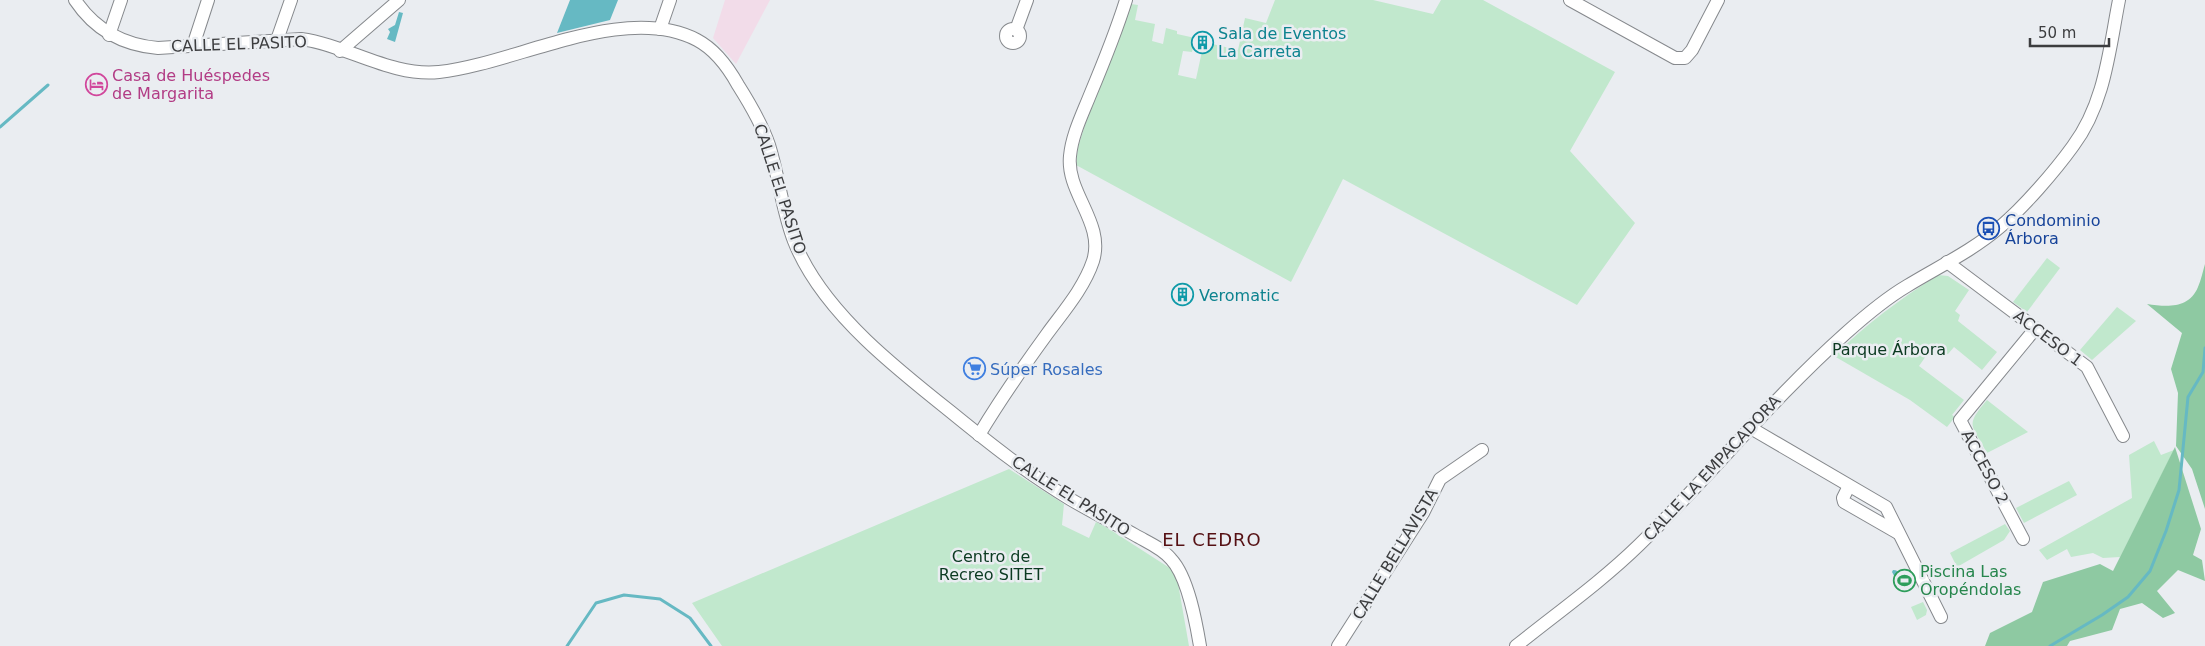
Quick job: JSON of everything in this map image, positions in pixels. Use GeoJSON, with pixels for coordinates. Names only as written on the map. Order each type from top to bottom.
{"type":"FeatureCollection","features":[{"type":"Feature","properties":{"kind":"street","name":"CALLE EL PASITO"},"geometry":{"type":"LineString","coordinates":[[75,0],[94,24],[109,35],[129,44],[144,47],[311,40],[404,69],[436,72],[628,28],[660,29],[686,35],[699,41],[721,58],[756,116],[768,144],[795,241],[814,277],[837,310],[891,364],[1026,470],[1070,499],[1160,549],[1173,560],[1186,588],[1200,646]]}},
{"type":"Feature","properties":{"kind":"street"},"geometry":{"type":"LineString","coordinates":[[109,35],[121,0]]}},
{"type":"Feature","properties":{"kind":"street"},"geometry":{"type":"LineString","coordinates":[[193,46],[208,0]]}},
{"type":"Feature","properties":{"kind":"street"},"geometry":{"type":"LineString","coordinates":[[277,40],[291,0]]}},
{"type":"Feature","properties":{"kind":"street"},"geometry":{"type":"LineString","coordinates":[[340,50],[399,0]]}},
{"type":"Feature","properties":{"kind":"street"},"geometry":{"type":"LineString","coordinates":[[660,29],[670,0]]}},
{"type":"Feature","properties":{"kind":"street"},"geometry":{"type":"LineString","coordinates":[[1016,30],[1027,0]]}},
{"type":"Feature","properties":{"kind":"street"},"geometry":{"type":"LineString","coordinates":[[979,435],[1003,396],[1068,305],[1087,275],[1093,260],[1094,238],[1090,222],[1073,180],[1070,156],[1078,125],[1118,28],[1126,0]]}},
{"type":"Feature","properties":{"kind":"street"},"geometry":{"type":"LineString","coordinates":[[1570,0],[1675,58],[1684,58],[1692,50],[1718,0]]}},
{"type":"Feature","properties":{"kind":"street","name":"CALLE LA EMPACADORA"},"geometry":{"type":"LineString","coordinates":[[1516,646],[1600,580],[1639,545],[1750,427],[1823,354],[1864,318],[1906,286],[1989,236],[2006,222],[2062,159],[2086,127],[2099,98],[2107,70],[2119,0]]}},
{"type":"Feature","properties":{"kind":"street","name":"ACCESO 1"},"geometry":{"type":"LineString","coordinates":[[1947,262],[2087,367],[2123,436]]}},
{"type":"Feature","properties":{"kind":"street","name":"ACCESO 2"},"geometry":{"type":"LineString","coordinates":[[2023,539],[1960,420],[2035,329]]}},
{"type":"Feature","properties":{"kind":"street"},"geometry":{"type":"LineString","coordinates":[[1750,427],[1886,507],[1942,617]]}},
{"type":"Feature","properties":{"kind":"street","name":"CALLE BELLAVISTA"},"geometry":{"type":"LineString","coordinates":[[1338,646],[1423,513],[1440,479],[1482,450]]}},
{"type":"Feature","properties":{"kind":"street"},"geometry":{"type":"LineString","coordinates":[[1849,486],[1843,498],[1844,502],[1898,533]]}},
{"type":"Feature","properties":{"kind":"shaded area"},"geometry":{"type":"Polygon","coordinates":[[[725,0],[770,0],[736,64],[713,38],[725,0]]]}},
{"type":"Feature","properties":{"kind":"green space"},"geometry":{"type":"Polygon","coordinates":[[[1275,0],[1373,0],[1433,14],[1441,0],[1483,0],[1615,72],[1570,151],[1635,223],[1577,305],[1343,179],[1291,282],[1076,165],[1078,147],[1086,122],[1131,4],[1138,5],[1135,20],[1155,24],[1152,41],[1163,44],[1166,28],[1177,31],[1177,34],[1195,38],[1192,52],[1183,51],[1178,75],[1196,79],[1204,42],[1238,50],[1245,18],[1266,23],[1275,0]]]}},
{"type":"Feature","properties":{"kind":"green space"},"geometry":{"type":"Polygon","coordinates":[[[2047,258],[2060,268],[2027,312],[2013,302],[2047,258]]]}},
{"type":"Feature","properties":{"kind":"green space"},"geometry":{"type":"Polygon","coordinates":[[[2205,264],[2205,509],[2192,469],[2176,446],[2178,393],[2171,369],[2182,333],[2147,304],[2170,306],[2183,303],[2189,299],[2198,287],[2205,264]]]}},
{"type":"Feature","properties":{"kind":"green space","name":"Parque Árbora"},"geometry":{"type":"Polygon","coordinates":[[[1938,275],[1948,276],[1969,290],[1955,311],[1960,315],[1958,321],[1997,352],[1982,370],[1954,347],[1948,354],[1926,356],[1919,366],[1964,400],[1952,415],[1955,417],[1947,427],[1910,400],[1834,356],[1884,312],[1938,275]]]}},
{"type":"Feature","properties":{"kind":"green space"},"geometry":{"type":"Polygon","coordinates":[[[2117,307],[2136,321],[2092,360],[2080,350],[2117,307]]]}},
{"type":"Feature","properties":{"kind":"green space"},"geometry":{"type":"Polygon","coordinates":[[[1987,400],[2028,432],[1987,453],[1974,431],[1973,421],[1987,400]]]}},
{"type":"Feature","properties":{"kind":"green space"},"geometry":{"type":"Polygon","coordinates":[[[2154,441],[2161,455],[2174,450],[2120,557],[2103,558],[2093,553],[2071,557],[2067,549],[2047,560],[2039,550],[2132,498],[2129,455],[2154,441]]]}},
{"type":"Feature","properties":{"kind":"green space"},"geometry":{"type":"Polygon","coordinates":[[[2175,447],[2201,529],[2193,555],[2202,560],[2205,581],[2178,570],[2157,591],[2175,613],[2163,618],[2142,603],[2120,609],[2112,630],[2070,641],[2067,646],[1985,646],[1990,633],[2032,612],[2043,582],[2100,564],[2113,571],[2175,447]]]}},
{"type":"Feature","properties":{"kind":"green space","name":"Centro de Recreo SITET"},"geometry":{"type":"Polygon","coordinates":[[[1009,469],[1064,504],[1062,525],[1089,538],[1096,522],[1176,572],[1189,646],[722,646],[692,603],[1009,469]]]}},
{"type":"Feature","properties":{"kind":"green space"},"geometry":{"type":"Polygon","coordinates":[[[2069,481],[2077,495],[2024,523],[2016,508],[2069,481]]]}},
{"type":"Feature","properties":{"kind":"green space"},"geometry":{"type":"Polygon","coordinates":[[[2005,524],[2010,531],[2004,540],[1957,567],[1950,553],[2005,524]]]}},
{"type":"Feature","properties":{"kind":"green space"},"geometry":{"type":"Polygon","coordinates":[[[1923,602],[1927,610],[1926,615],[1917,620],[1911,607],[1923,602]]]}},
{"type":"Feature","properties":{"kind":"water"},"geometry":{"type":"Polygon","coordinates":[[[570,0],[618,0],[610,20],[557,33],[570,0]]]}},
{"type":"Feature","properties":{"kind":"water"},"geometry":{"type":"Polygon","coordinates":[[[399,12],[403,13],[395,42],[387,39],[390,32],[388,29],[395,25],[399,12]]]}},
{"type":"Feature","properties":{"kind":"water","name":"Piscina Las Oropéndolas"},"geometry":{"type":"Polygon","coordinates":[[[1893,570],[1898,571],[1911,580],[1911,586],[1902,589],[1902,584],[1898,583],[1892,572],[1893,570]]]}},
{"type":"Feature","properties":{"kind":"waterway"},"geometry":{"type":"LineString","coordinates":[[0,127],[48,85]]}},
{"type":"Feature","properties":{"kind":"waterway"},"geometry":{"type":"LineString","coordinates":[[2050,646],[2128,597],[2150,571],[2166,531],[2179,490],[2188,397],[2203,372],[2205,348]]}},
{"type":"Feature","properties":{"kind":"waterway"},"geometry":{"type":"LineString","coordinates":[[567,646],[596,603],[624,595],[660,599],[690,618],[711,646]]}},
{"type":"Feature","properties":{"kind":"place","name":"Sala de Eventos La Carreta"},"geometry":{"type":"Point","coordinates":[1202,42]}},
{"type":"Feature","properties":{"kind":"place","name":"Casa de Huéspedes de Margarita"},"geometry":{"type":"Point","coordinates":[96,84]}},
{"type":"Feature","properties":{"kind":"place","name":"Condominio Árbora"},"geometry":{"type":"Point","coordinates":[1989,229]}},
{"type":"Feature","properties":{"kind":"place","name":"Veromatic"},"geometry":{"type":"Point","coordinates":[1183,295]}},
{"type":"Feature","properties":{"kind":"place","name":"Súper Rosales"},"geometry":{"type":"Point","coordinates":[974,369]}},
{"type":"Feature","properties":{"kind":"place","name":"Piscina Las Oropéndolas"},"geometry":{"type":"Point","coordinates":[1904,580]}},
{"type":"Feature","properties":{"kind":"district","name":"EL CEDRO"},"geometry":{"type":"Point","coordinates":[1212,539]}}]}
